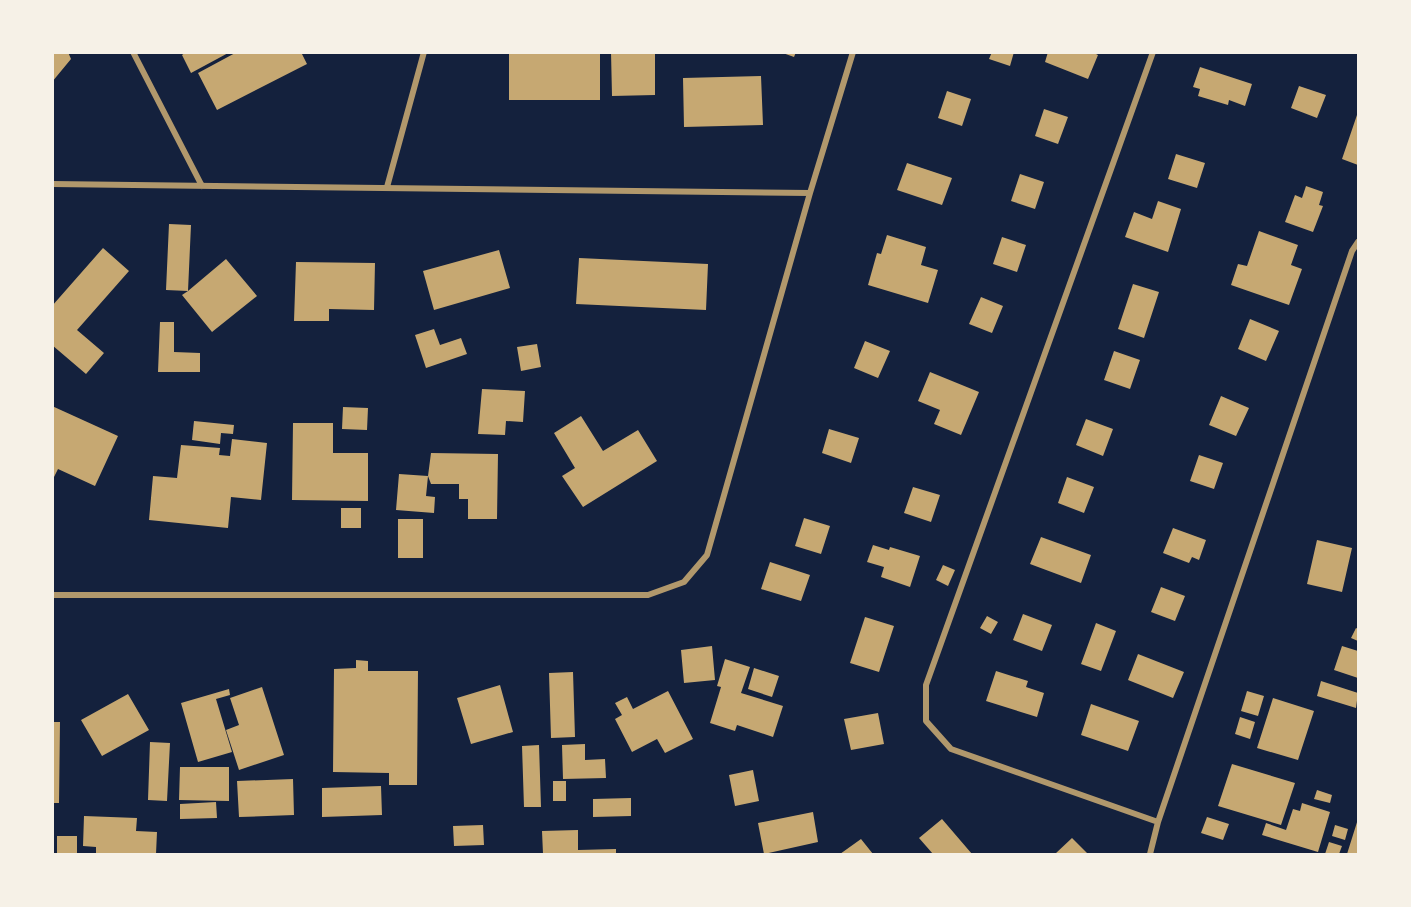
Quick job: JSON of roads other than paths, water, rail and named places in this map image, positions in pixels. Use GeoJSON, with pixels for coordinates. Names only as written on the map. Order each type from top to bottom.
{"type":"FeatureCollection","features":[{"type":"Feature","properties":{"kind":"street"},"geometry":{"type":"LineString","coordinates":[[133,52],[201,186]]}},
{"type":"Feature","properties":{"kind":"street"},"geometry":{"type":"LineString","coordinates":[[387,188],[424,52]]}},
{"type":"Feature","properties":{"kind":"street"},"geometry":{"type":"LineString","coordinates":[[52,595],[648,596],[684,582],[707,555],[810,193],[854,52]]}},
{"type":"Feature","properties":{"kind":"street"},"geometry":{"type":"LineString","coordinates":[[1153,52],[926,685],[926,721],[951,749],[1158,822]]}},
{"type":"Feature","properties":{"kind":"street"},"geometry":{"type":"LineString","coordinates":[[52,184],[810,193]]}},
{"type":"Feature","properties":{"kind":"street"},"geometry":{"type":"LineString","coordinates":[[1150,855],[1158,822],[1348,262],[1352,251],[1359,243]]}}]}
